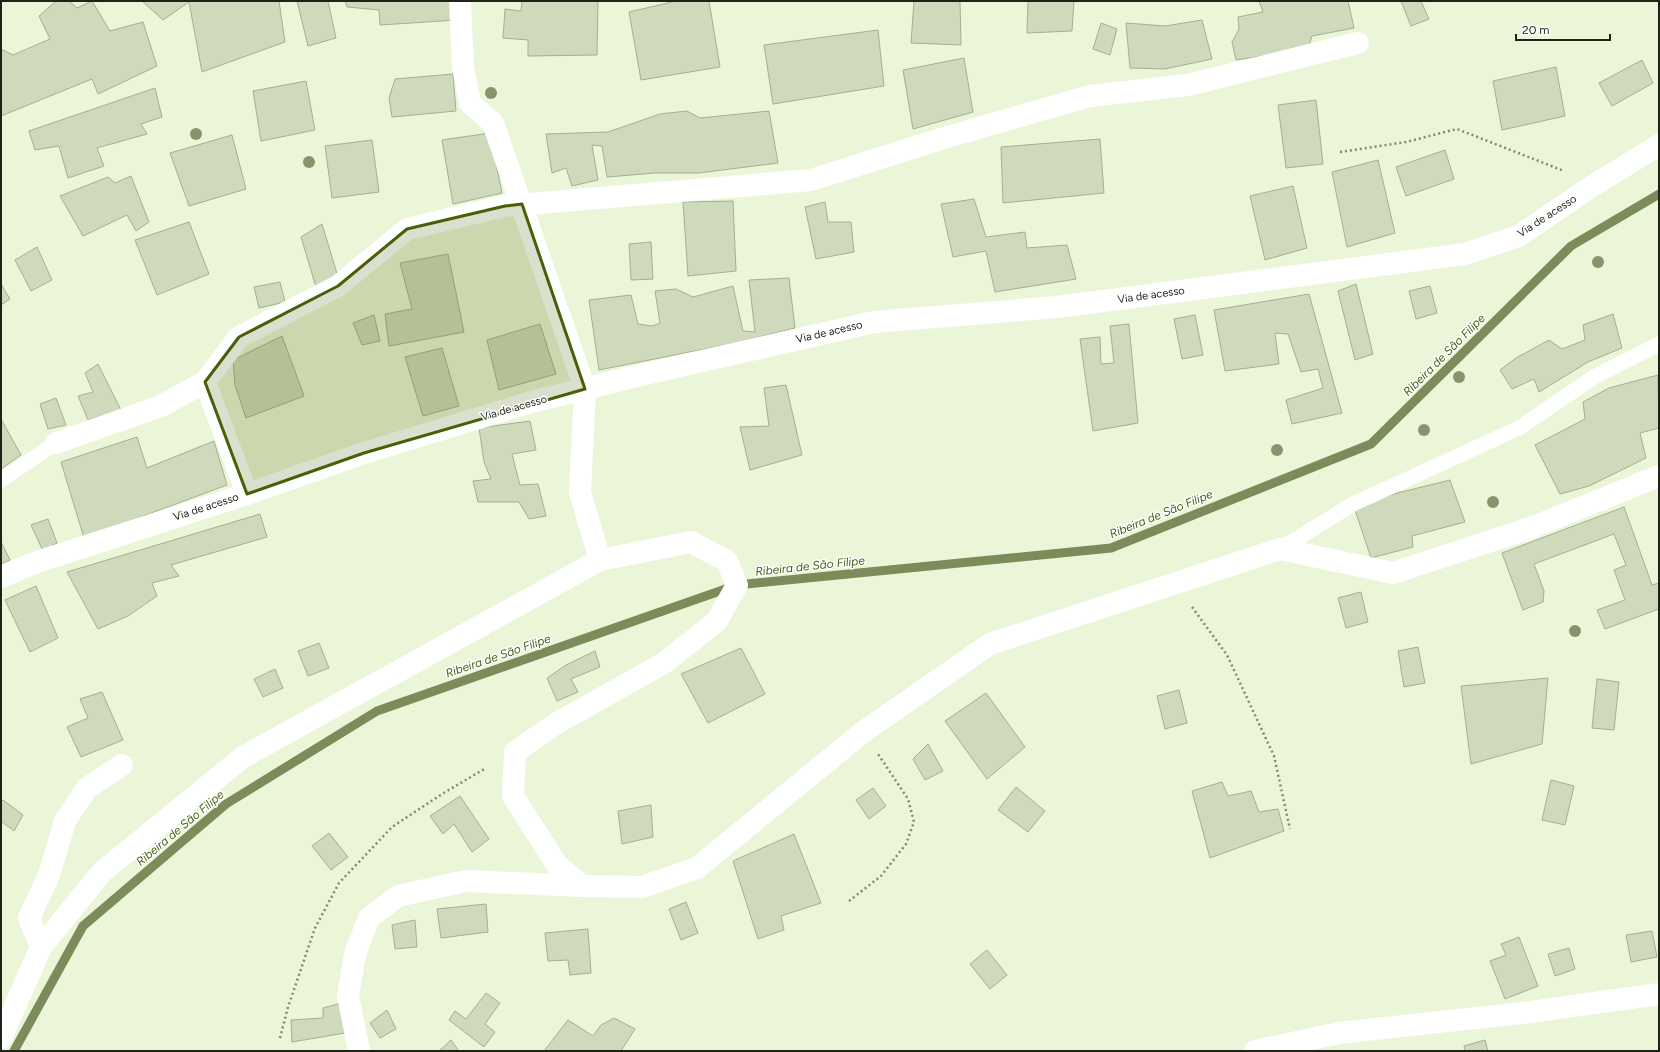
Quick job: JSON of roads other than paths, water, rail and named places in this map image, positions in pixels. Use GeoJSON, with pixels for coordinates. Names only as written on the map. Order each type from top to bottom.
{"type":"FeatureCollection","features":[{"type":"Feature","properties":{"kind":"street"},"geometry":{"type":"LineString","coordinates":[[460,1],[462,67],[470,103],[493,123],[585,389],[580,492],[600,560]]}},
{"type":"Feature","properties":{"kind":"street"},"geometry":{"type":"LineString","coordinates":[[56,443],[161,406],[205,382],[239,336],[338,286],[407,229],[504,206],[811,180],[944,138],[1090,96],[1188,86],[1358,43]]}},
{"type":"Feature","properties":{"kind":"street","name":"Via de acesso"},"geometry":{"type":"LineString","coordinates":[[1,577],[34,563],[247,494],[364,452],[531,402],[874,322],[1057,307],[1465,254],[1519,236],[1596,184],[1659,145]]}},
{"type":"Feature","properties":{"kind":"street"},"geometry":{"type":"LineString","coordinates":[[205,382],[247,494]]}},
{"type":"Feature","properties":{"kind":"street"},"geometry":{"type":"LineString","coordinates":[[359,1051],[348,996],[355,954],[369,918],[398,896],[466,881],[642,888],[697,868],[863,732],[990,644],[1280,549],[1393,573],[1533,527],[1659,476]]}},
{"type":"Feature","properties":{"kind":"street"},"geometry":{"type":"LineString","coordinates":[[1,1038],[41,946],[102,872],[243,757],[600,560],[691,542],[727,561],[738,585],[718,621],[664,663],[558,723],[515,752],[513,796],[557,865],[582,886]]}},
{"type":"Feature","properties":{"kind":"street"},"geometry":{"type":"LineString","coordinates":[[41,946],[29,918],[49,875],[65,821],[87,788],[122,765]]}},
{"type":"Feature","properties":{"kind":"street"},"geometry":{"type":"LineString","coordinates":[[1255,1051],[1339,1033],[1531,1012],[1659,994]]}},
{"type":"Feature","properties":{"kind":"lane"},"geometry":{"type":"LineString","coordinates":[[1280,549],[1353,504],[1519,428],[1594,376],[1659,344]]}},
{"type":"Feature","properties":{"kind":"lane"},"geometry":{"type":"LineString","coordinates":[[1,480],[56,443]]}},
{"type":"Feature","properties":{"kind":"waterway","name":"Ribeira de São Filipe"},"geometry":{"type":"LineString","coordinates":[[14,1051],[83,926],[226,804],[377,711],[737,585],[1111,548],[1371,444],[1571,246],[1659,194]]}}]}
